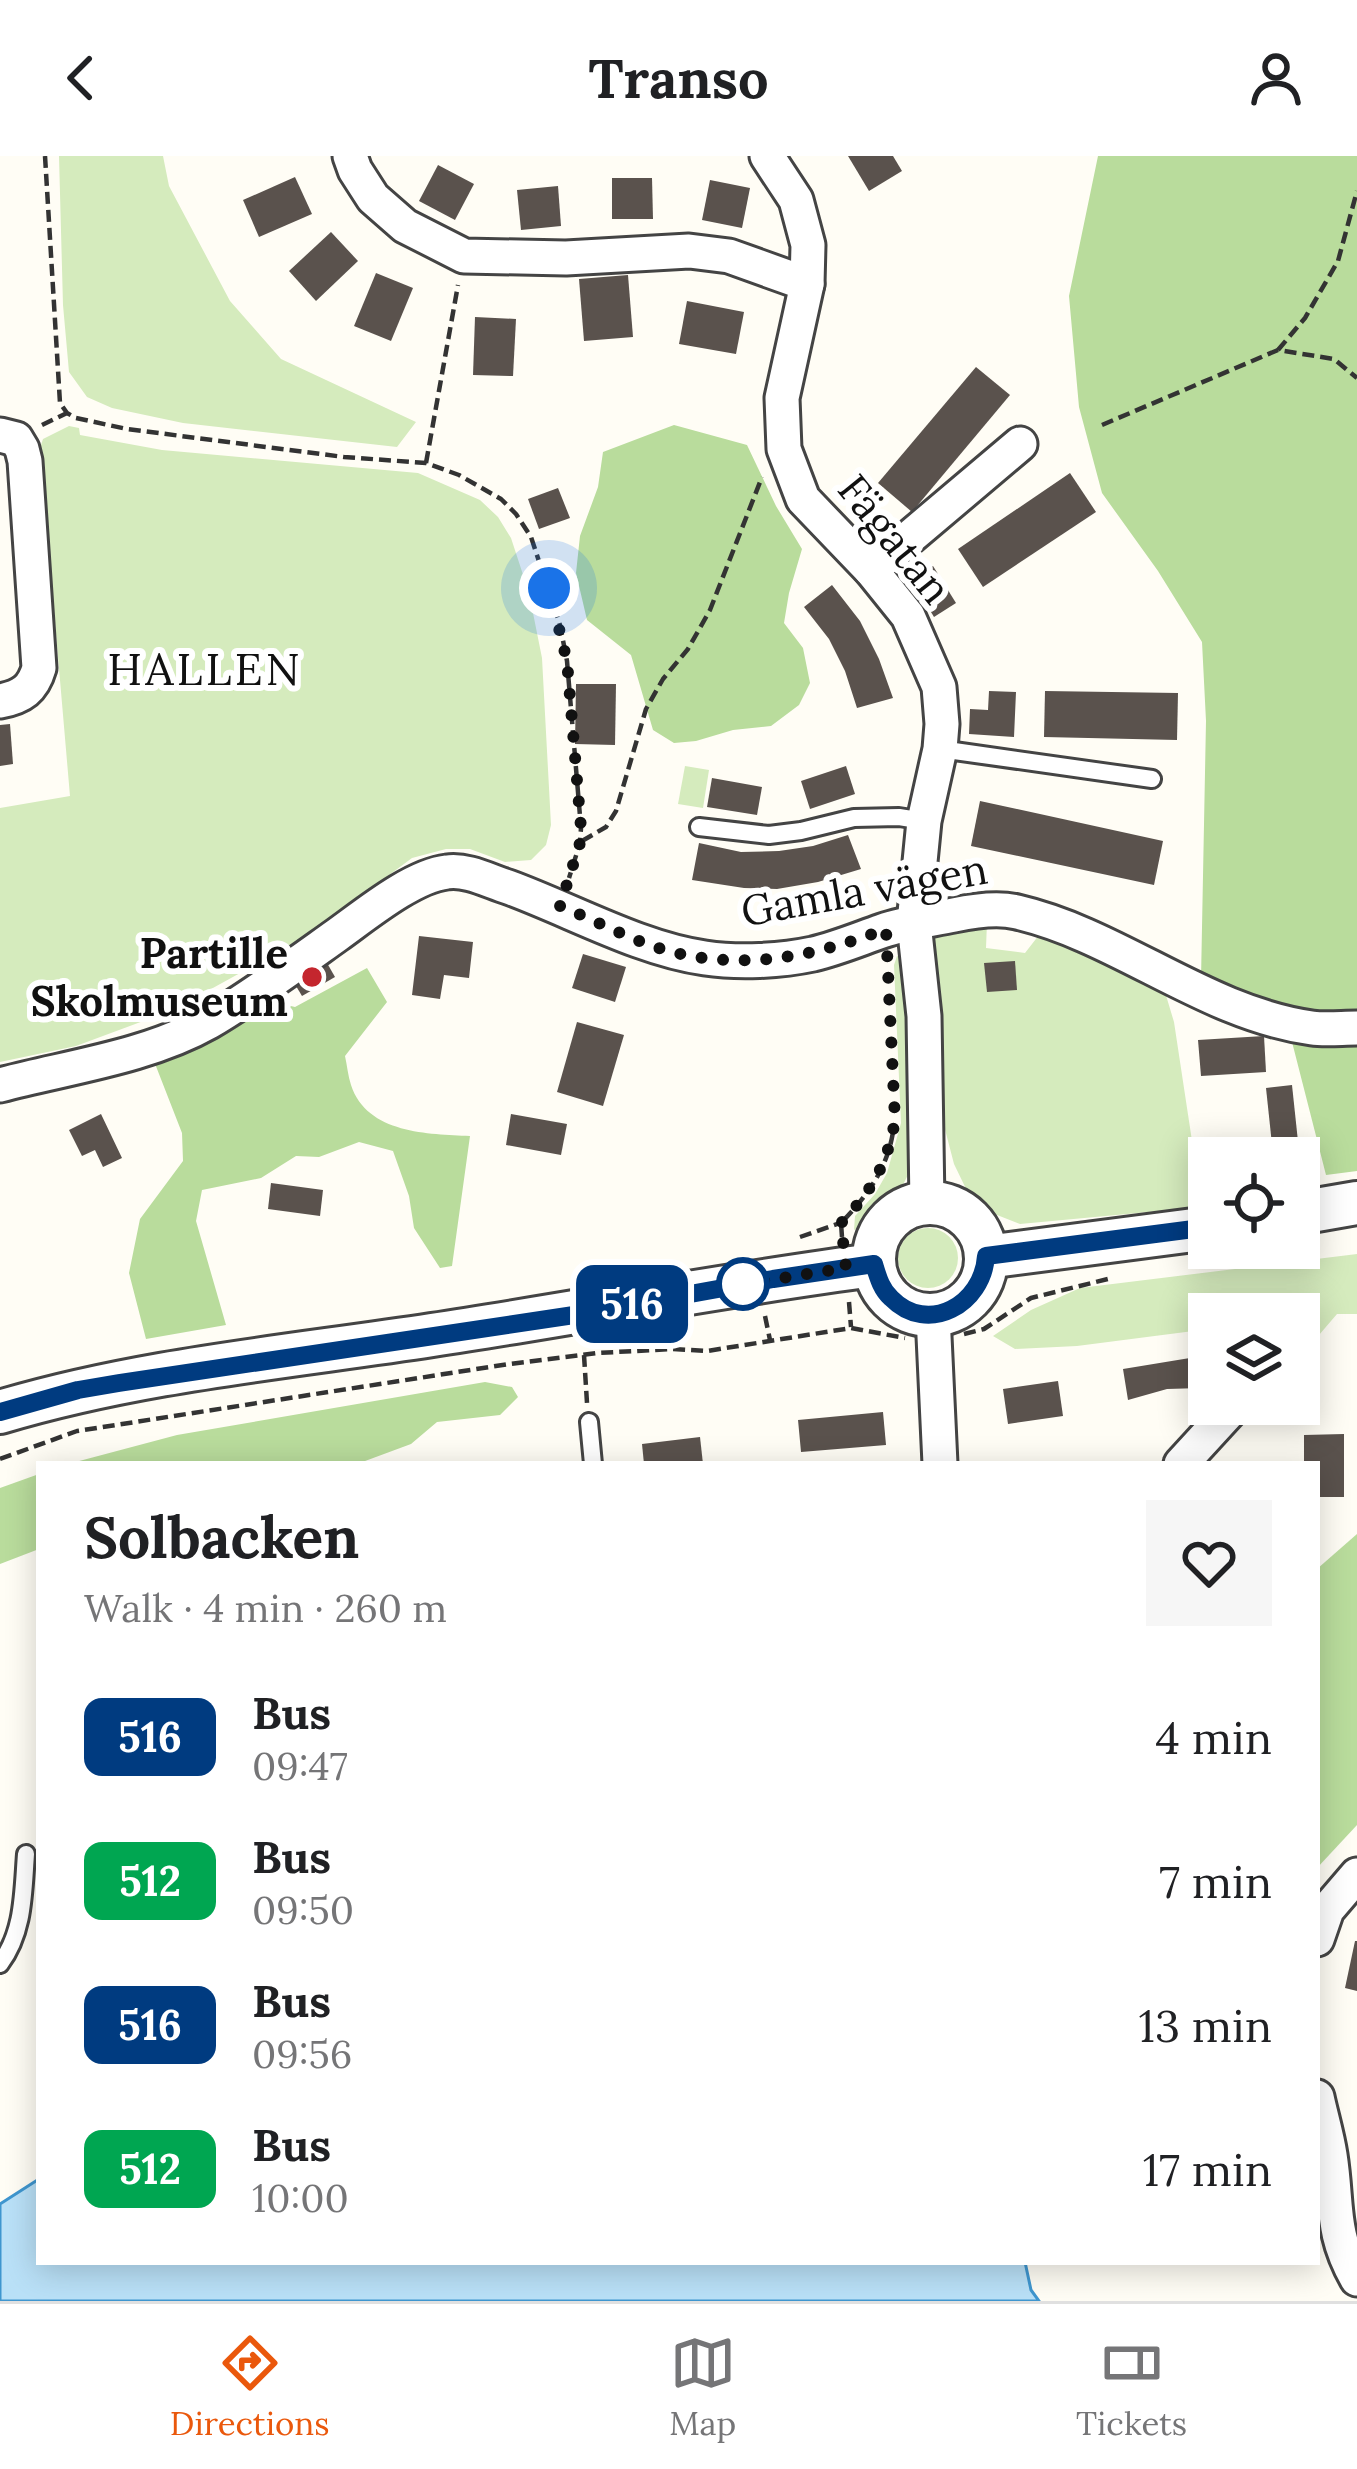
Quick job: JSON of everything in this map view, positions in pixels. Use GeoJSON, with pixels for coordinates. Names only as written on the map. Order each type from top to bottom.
{"type":"FeatureCollection","features":[{"type":"Feature","properties":{"kind":"street"},"geometry":{"type":"LineString","coordinates":[[350,156],[374,198],[405,226],[464,256],[566,258],[689,251],[729,256],[807,284]]}},
{"type":"Feature","properties":{"kind":"street","name":"Fägatan"},"geometry":{"type":"LineString","coordinates":[[767,156],[796,200],[808,245],[807,284],[782,398],[784,449],[802,499],[872,570],[908,616],[939,687],[940,749],[924,821],[914,923],[924,1016],[927,1203]]}},
{"type":"Feature","properties":{"kind":"street"},"geometry":{"type":"LineString","coordinates":[[0,434],[16,439],[26,461],[39,668],[34,685],[0,701]]}},
{"type":"Feature","properties":{"kind":"street"},"geometry":{"type":"LineString","coordinates":[[872,570],[1020,445]]}},
{"type":"Feature","properties":{"kind":"street","name":"Gamla vägen"},"geometry":{"type":"LineString","coordinates":[[0,1085],[154,1045],[204,1024],[374,909],[418,882],[447,872],[472,874],[650,945],[706,958],[783,959],[856,942],[886,929],[973,912],[1010,910],[1063,924],[1254,1015],[1314,1029],[1357,1028]]}},
{"type":"Feature","properties":{"kind":"street"},"geometry":{"type":"LineString","coordinates":[[0,1412],[119,1383],[574,1315],[860,1266],[889,1221],[910,1207],[927,1203],[953,1208],[968,1218],[982,1239],[986,1256],[983,1278],[972,1296],[933,1326]]}},
{"type":"Feature","properties":{"kind":"street"},"geometry":{"type":"LineString","coordinates":[[1320,1221],[1357,1204]]}},
{"type":"Feature","properties":{"kind":"street"},"geometry":{"type":"LineString","coordinates":[[986,1256],[1188,1246]]}},
{"type":"Feature","properties":{"kind":"street"},"geometry":{"type":"LineString","coordinates":[[860,1266],[896,1303],[933,1326],[940,1461]]}},
{"type":"Feature","properties":{"kind":"street"},"geometry":{"type":"LineString","coordinates":[[1184,1461],[1217,1425]]}},
{"type":"Feature","properties":{"kind":"street"},"geometry":{"type":"LineString","coordinates":[[1320,1922],[1357,1875]]}},
{"type":"Feature","properties":{"kind":"street"},"geometry":{"type":"LineString","coordinates":[[1320,2111],[1342,2252],[1357,2279]]}},
{"type":"Feature","properties":{"kind":"lane"},"geometry":{"type":"LineString","coordinates":[[940,749],[1152,779]]}},
{"type":"Feature","properties":{"kind":"lane"},"geometry":{"type":"LineString","coordinates":[[700,827],[769,835],[854,818],[924,821]]}},
{"type":"Feature","properties":{"kind":"lane"},"geometry":{"type":"LineString","coordinates":[[589,1422],[593,1461]]}},
{"type":"Feature","properties":{"kind":"lane"},"geometry":{"type":"LineString","coordinates":[[0,1964],[14,1944],[26,1854]]}},
{"type":"Feature","properties":{"kind":"path"},"geometry":{"type":"LineString","coordinates":[[45,156],[60,403],[67,412],[93,422],[186,437],[427,463],[472,482],[516,514],[531,537],[567,661],[580,843],[560,906]]}},
{"type":"Feature","properties":{"kind":"path"},"geometry":{"type":"LineString","coordinates":[[1102,425],[1278,350],[1305,318],[1338,261],[1357,191]]}},
{"type":"Feature","properties":{"kind":"path"},"geometry":{"type":"LineString","coordinates":[[427,463],[464,256]]}},
{"type":"Feature","properties":{"kind":"path"},"geometry":{"type":"LineString","coordinates":[[1278,350],[1334,359],[1357,378]]}},
{"type":"Feature","properties":{"kind":"path"},"geometry":{"type":"LineString","coordinates":[[580,843],[606,827],[616,811],[646,709],[710,610],[766,466],[784,449]]}},
{"type":"Feature","properties":{"kind":"path"},"geometry":{"type":"LineString","coordinates":[[851,1328],[860,1266],[841,1223],[881,1172],[895,1120]]}},
{"type":"Feature","properties":{"kind":"path"},"geometry":{"type":"LineString","coordinates":[[0,1459],[77,1431],[584,1355],[707,1351],[851,1328],[903,1338],[933,1326],[984,1329],[1031,1298],[1124,1277]]}},
{"type":"Feature","properties":{"kind":"path"},"geometry":{"type":"LineString","coordinates":[[764,1312],[770,1340]]}},
{"type":"Feature","properties":{"kind":"path"},"geometry":{"type":"LineString","coordinates":[[673,1349],[674,1335]]}},
{"type":"Feature","properties":{"kind":"path"},"geometry":{"type":"LineString","coordinates":[[584,1355],[589,1422]]}},
{"type":"Feature","properties":{"kind":"green space"},"geometry":{"type":"Polygon","coordinates":[[[59,156],[163,156],[169,186],[230,301],[281,359],[416,422],[397,447],[183,423],[112,408],[87,397],[69,372],[59,156]]]}},
{"type":"Feature","properties":{"kind":"green space"},"geometry":{"type":"Polygon","coordinates":[[[1098,156],[1357,156],[1357,1171],[1326,1175],[1291,1038],[1201,979],[1206,721],[1202,642],[1102,493],[1079,407],[1069,296],[1098,156]]]}},
{"type":"Feature","properties":{"kind":"green space"},"geometry":{"type":"Polygon","coordinates":[[[674,425],[747,445],[802,549],[784,623],[803,648],[810,683],[799,705],[771,726],[674,743],[653,730],[631,655],[587,620],[576,573],[580,536],[598,487],[603,452],[674,425]]]}},
{"type":"Feature","properties":{"kind":"green space"},"geometry":{"type":"Polygon","coordinates":[[[69,426],[79,428],[80,435],[162,450],[418,473],[480,500],[511,538],[529,593],[542,658],[551,825],[546,845],[531,860],[505,862],[470,849],[446,849],[412,858],[307,936],[173,1010],[76,1046],[0,1062],[0,808],[70,796],[40,448],[43,439],[69,426]]]}},
{"type":"Feature","properties":{"kind":"green space"},"geometry":{"type":"Polygon","coordinates":[[[685,766],[709,770],[703,808],[678,804],[685,766]]]}},
{"type":"Feature","properties":{"kind":"green space"},"geometry":{"type":"Polygon","coordinates":[[[987,922],[986,948],[1025,953],[1046,926],[1165,992],[1191,1137],[1188,1208],[1020,1224],[992,1213],[969,1195],[954,1164],[940,1110],[930,955],[934,935],[987,922]]]}},
{"type":"Feature","properties":{"kind":"green space"},"geometry":{"type":"Polygon","coordinates":[[[897,956],[908,961],[912,1165],[889,1203],[854,1230],[855,1216],[887,1173],[901,1123],[897,956]]]}},
{"type":"Feature","properties":{"kind":"green space"},"geometry":{"type":"Polygon","coordinates":[[[367,968],[387,1002],[345,1056],[359,1101],[385,1122],[401,1128],[470,1136],[452,1266],[440,1268],[414,1228],[393,1151],[359,1142],[319,1157],[296,1156],[261,1178],[202,1190],[196,1221],[226,1325],[146,1339],[129,1273],[140,1219],[183,1161],[182,1133],[152,1056],[270,1001],[295,1007],[367,968]]]}},
{"type":"Feature","properties":{"kind":"green space"},"geometry":{"type":"Polygon","coordinates":[[[928,1228],[949,1237],[958,1258],[949,1279],[928,1288],[907,1279],[898,1258],[907,1237],[928,1228]]]}},
{"type":"Feature","properties":{"kind":"green space"},"geometry":{"type":"Polygon","coordinates":[[[1357,1254],[1357,1314],[1337,1314],[1320,1334],[1320,1293],[1188,1293],[1188,1332],[1015,1349],[993,1336],[1031,1310],[1080,1288],[1235,1269],[1320,1269],[1320,1259],[1357,1254]]]}},
{"type":"Feature","properties":{"kind":"green space"},"geometry":{"type":"Polygon","coordinates":[[[485,1382],[512,1387],[518,1397],[500,1415],[437,1422],[411,1444],[365,1461],[79,1461],[177,1435],[485,1382]]]}},
{"type":"Feature","properties":{"kind":"green space"},"geometry":{"type":"Polygon","coordinates":[[[36,1475],[36,1550],[0,1564],[0,1488],[36,1475]]]}},
{"type":"Feature","properties":{"kind":"green space"},"geometry":{"type":"Polygon","coordinates":[[[1357,1534],[1357,1825],[1320,1865],[1320,1566],[1357,1534]]]}},
{"type":"Feature","properties":{"kind":"water"},"geometry":{"type":"Polygon","coordinates":[[[36,2181],[36,2265],[1026,2265],[1031,2290],[1039,2301],[0,2301],[0,2204],[36,2181]]]}},
{"type":"Feature","properties":{"kind":"building"},"geometry":{"type":"Polygon","coordinates":[[[848,156],[893,156],[902,171],[869,191],[848,156]]]}},
{"type":"Feature","properties":{"kind":"building"},"geometry":{"type":"Polygon","coordinates":[[[438,165],[474,184],[455,220],[419,201],[438,165]]]}},
{"type":"Feature","properties":{"kind":"building"},"geometry":{"type":"Polygon","coordinates":[[[295,177],[312,214],[259,237],[243,200],[295,177]]]}},
{"type":"Feature","properties":{"kind":"building"},"geometry":{"type":"Polygon","coordinates":[[[612,178],[652,178],[653,219],[612,219],[612,178]]]}},
{"type":"Feature","properties":{"kind":"building"},"geometry":{"type":"Polygon","coordinates":[[[710,180],[750,188],[742,228],[702,220],[710,180]]]}},
{"type":"Feature","properties":{"kind":"building"},"geometry":{"type":"Polygon","coordinates":[[[558,186],[561,226],[521,230],[517,190],[558,186]]]}},
{"type":"Feature","properties":{"kind":"building"},"geometry":{"type":"Polygon","coordinates":[[[331,232],[358,261],[316,301],[289,271],[331,232]]]}},
{"type":"Feature","properties":{"kind":"building"},"geometry":{"type":"Polygon","coordinates":[[[376,273],[413,288],[391,341],[354,326],[376,273]]]}},
{"type":"Feature","properties":{"kind":"building"},"geometry":{"type":"Polygon","coordinates":[[[628,275],[633,337],[584,341],[579,279],[628,275]]]}},
{"type":"Feature","properties":{"kind":"building"},"geometry":{"type":"Polygon","coordinates":[[[687,301],[744,312],[736,354],[679,344],[687,301]]]}},
{"type":"Feature","properties":{"kind":"building"},"geometry":{"type":"Polygon","coordinates":[[[475,317],[516,319],[513,376],[473,375],[475,317]]]}},
{"type":"Feature","properties":{"kind":"building"},"geometry":{"type":"Polygon","coordinates":[[[976,367],[1010,395],[912,512],[878,483],[976,367]]]}},
{"type":"Feature","properties":{"kind":"building"},"geometry":{"type":"Polygon","coordinates":[[[1070,473],[1096,512],[983,587],[958,549],[1070,473]]]}},
{"type":"Feature","properties":{"kind":"building"},"geometry":{"type":"Polygon","coordinates":[[[558,488],[570,518],[539,529],[528,499],[558,488]]]}},
{"type":"Feature","properties":{"kind":"building"},"geometry":{"type":"Polygon","coordinates":[[[933,566],[956,603],[934,617],[911,579],[933,566]]]}},
{"type":"Feature","properties":{"kind":"building"},"geometry":{"type":"Polygon","coordinates":[[[832,585],[860,621],[893,698],[857,708],[829,639],[804,607],[832,585]]]}},
{"type":"Feature","properties":{"kind":"building"},"geometry":{"type":"Polygon","coordinates":[[[576,684],[616,684],[615,745],[575,744],[576,684]]]}},
{"type":"Feature","properties":{"kind":"building"},"geometry":{"type":"Polygon","coordinates":[[[989,691],[1016,692],[1014,737],[969,734],[970,709],[988,710],[989,691]]]}},
{"type":"Feature","properties":{"kind":"building"},"geometry":{"type":"Polygon","coordinates":[[[1045,691],[1178,693],[1177,740],[1044,737],[1045,691]]]}},
{"type":"Feature","properties":{"kind":"building"},"geometry":{"type":"Polygon","coordinates":[[[10,724],[13,764],[0,766],[0,725],[10,724]]]}},
{"type":"Feature","properties":{"kind":"building"},"geometry":{"type":"Polygon","coordinates":[[[846,766],[855,794],[810,809],[801,781],[846,766]]]}},
{"type":"Feature","properties":{"kind":"building"},"geometry":{"type":"Polygon","coordinates":[[[712,778],[762,787],[757,815],[707,807],[712,778]]]}},
{"type":"Feature","properties":{"kind":"building"},"geometry":{"type":"Polygon","coordinates":[[[980,801],[1163,841],[1154,885],[971,846],[980,801]]]}},
{"type":"Feature","properties":{"kind":"building"},"geometry":{"type":"Polygon","coordinates":[[[848,835],[861,869],[818,882],[777,889],[692,880],[699,843],[741,852],[779,851],[848,835]]]}},
{"type":"Feature","properties":{"kind":"building"},"geometry":{"type":"Polygon","coordinates":[[[419,936],[473,942],[469,978],[444,975],[440,999],[412,995],[419,936]]]}},
{"type":"Feature","properties":{"kind":"building"},"geometry":{"type":"Polygon","coordinates":[[[583,954],[626,967],[615,1002],[572,988],[583,954]]]}},
{"type":"Feature","properties":{"kind":"building","name":"Partille Skolmuseum"},"geometry":{"type":"Polygon","coordinates":[[[323,956],[335,977],[302,996],[290,976],[323,956]]]}},
{"type":"Feature","properties":{"kind":"building"},"geometry":{"type":"Polygon","coordinates":[[[1015,961],[1017,990],[987,992],[984,963],[1015,961]]]}},
{"type":"Feature","properties":{"kind":"building"},"geometry":{"type":"Polygon","coordinates":[[[577,1022],[624,1035],[603,1106],[557,1092],[577,1022]]]}},
{"type":"Feature","properties":{"kind":"building"},"geometry":{"type":"Polygon","coordinates":[[[1264,1036],[1266,1072],[1201,1076],[1198,1040],[1264,1036]]]}},
{"type":"Feature","properties":{"kind":"building"},"geometry":{"type":"Polygon","coordinates":[[[1292,1085],[1298,1137],[1271,1137],[1266,1088],[1292,1085]]]}},
{"type":"Feature","properties":{"kind":"building"},"geometry":{"type":"Polygon","coordinates":[[[101,1114],[122,1158],[103,1167],[95,1150],[82,1156],[69,1130],[101,1114]]]}},
{"type":"Feature","properties":{"kind":"building"},"geometry":{"type":"Polygon","coordinates":[[[511,1114],[567,1124],[561,1155],[506,1145],[511,1114]]]}},
{"type":"Feature","properties":{"kind":"building"},"geometry":{"type":"Polygon","coordinates":[[[271,1183],[323,1190],[320,1216],[268,1209],[271,1183]]]}},
{"type":"Feature","properties":{"kind":"building"},"geometry":{"type":"Polygon","coordinates":[[[1188,1358],[1188,1388],[1128,1400],[1123,1369],[1188,1358]]]}},
{"type":"Feature","properties":{"kind":"building"},"geometry":{"type":"Polygon","coordinates":[[[1058,1381],[1063,1416],[1008,1424],[1003,1389],[1058,1381]]]}},
{"type":"Feature","properties":{"kind":"building"},"geometry":{"type":"Polygon","coordinates":[[[883,1412],[886,1445],[801,1452],[798,1420],[883,1412]]]}},
{"type":"Feature","properties":{"kind":"building"},"geometry":{"type":"Polygon","coordinates":[[[1344,1434],[1344,1497],[1320,1497],[1320,1461],[1304,1461],[1304,1435],[1344,1434]]]}},
{"type":"Feature","properties":{"kind":"building"},"geometry":{"type":"Polygon","coordinates":[[[700,1437],[703,1461],[644,1461],[642,1444],[700,1437]]]}},
{"type":"Feature","properties":{"kind":"building"},"geometry":{"type":"Polygon","coordinates":[[[1357,1941],[1357,1991],[1345,1988],[1357,1941]]]}},
{"type":"Feature","properties":{"kind":"bus line","name":"516"},"geometry":{"type":"LineString","coordinates":[[0,1412],[119,1383],[574,1315],[874,1264],[880,1284],[896,1303],[925,1315],[944,1313],[964,1304],[978,1288],[986,1256],[1188,1230]]}},
{"type":"Feature","properties":{"kind":"place","name":"Partille Skolmuseum"},"geometry":{"type":"Point","coordinates":[312,977]}},
{"type":"Feature","properties":{"kind":"district","name":"HALLEN"},"geometry":{"type":"Point","coordinates":[205,669]}},
{"type":"Feature","properties":{"kind":"route"},"geometry":{"type":"LineString","coordinates":[[549,588],[567,661],[581,828],[560,906],[650,945],[706,958],[783,959],[856,942],[886,929],[895,1120],[881,1172],[841,1223],[846,1268],[743,1284]]}}]}
